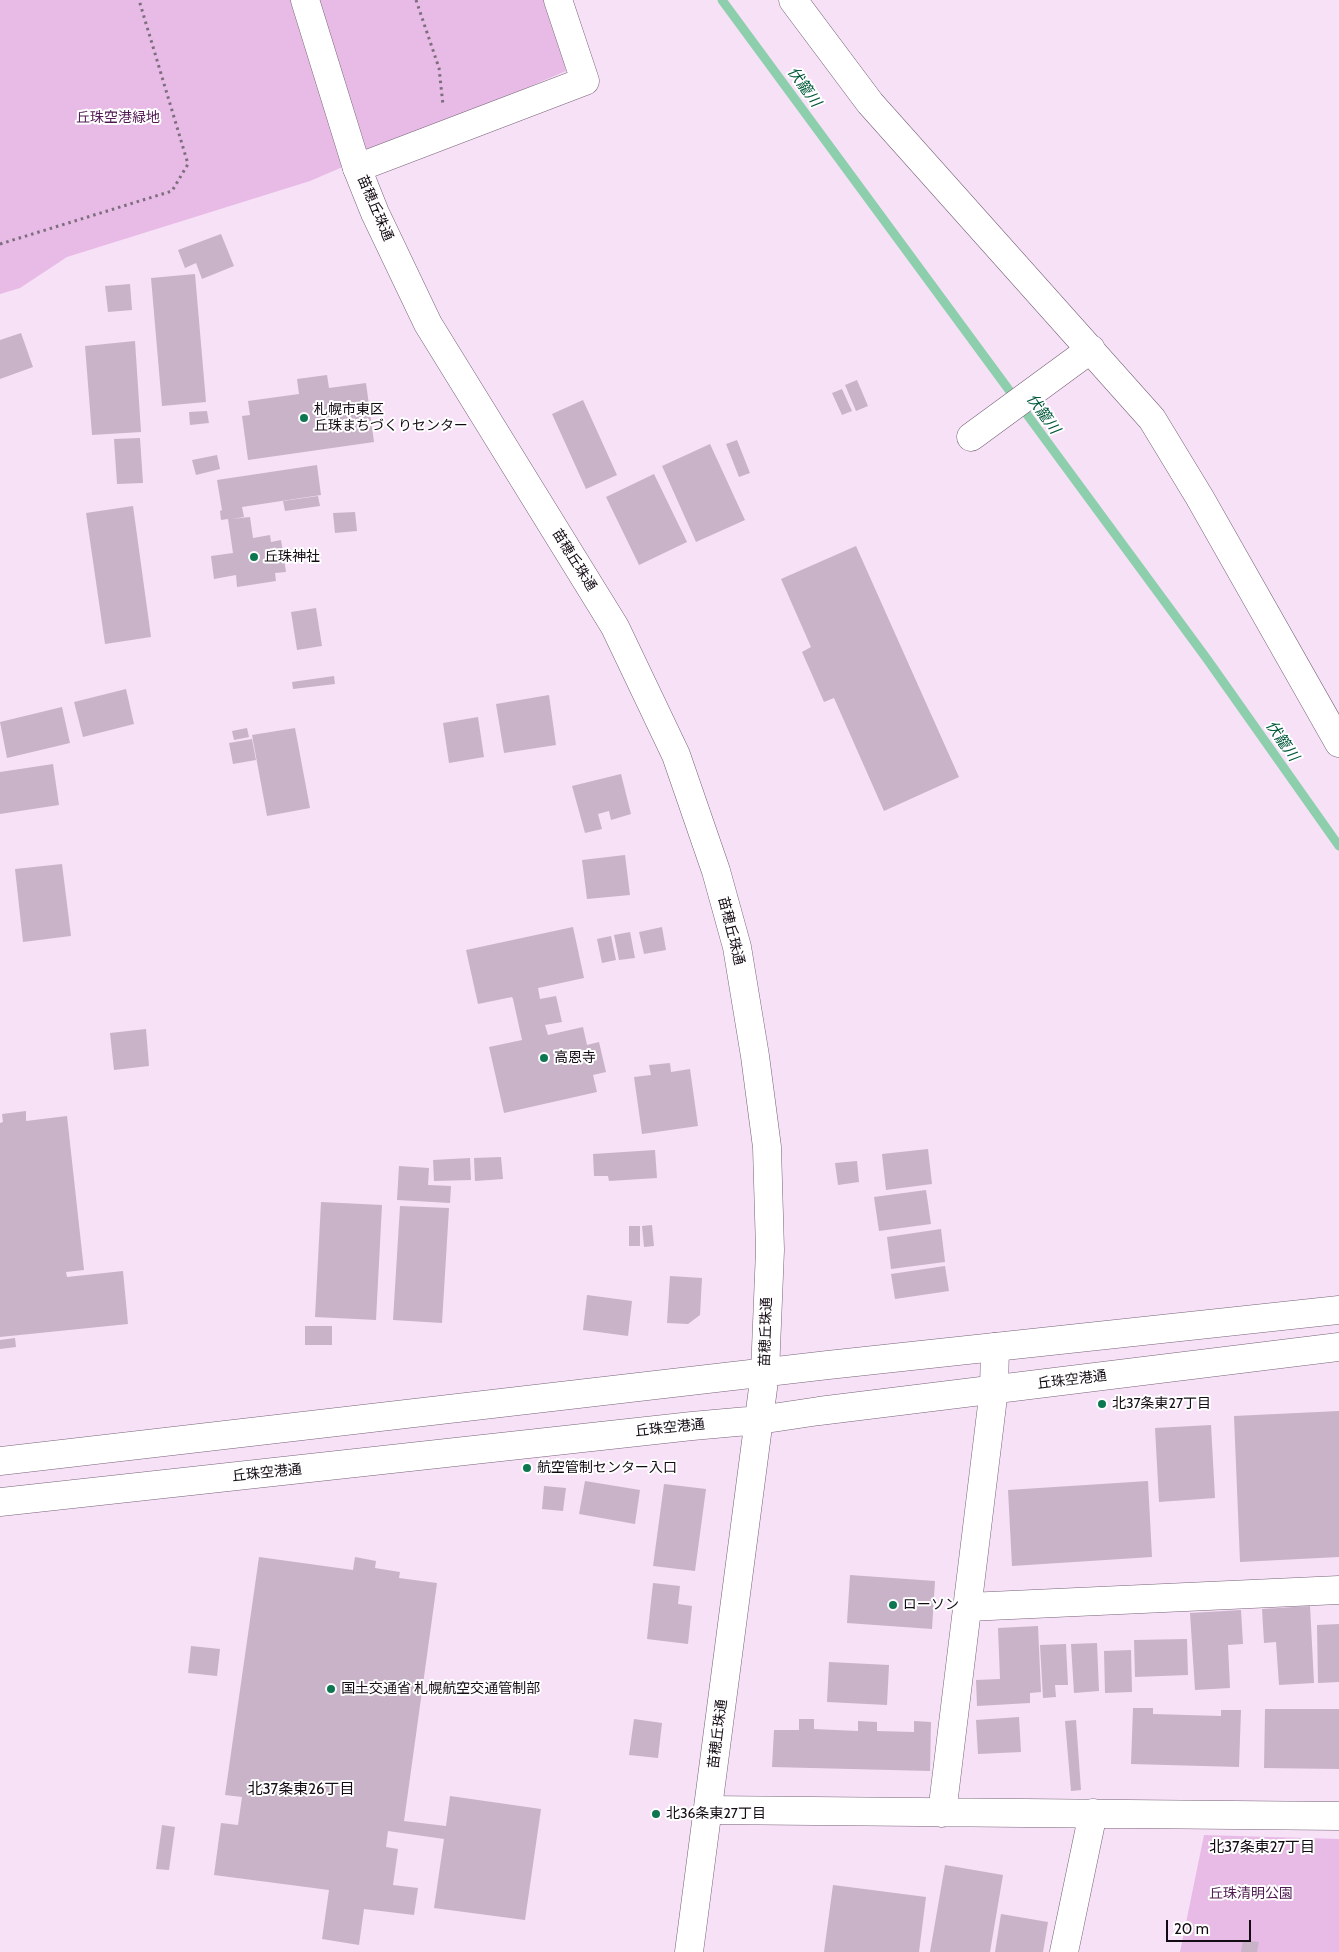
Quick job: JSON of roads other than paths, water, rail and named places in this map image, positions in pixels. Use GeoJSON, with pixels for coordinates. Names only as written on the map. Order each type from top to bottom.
{"type":"FeatureCollection","features":[{"type":"Feature","properties":{"kind":"main road","name":"苗穂丘珠通"},"geometry":{"type":"LineString","coordinates":[[305,0],[357,168],[375,213],[428,324],[616,627],[676,755],[716,870],[737,947],[755,1056],[767,1147],[770,1250],[765,1373],[690,1952]]}},
{"type":"Feature","properties":{"kind":"main road"},"geometry":{"type":"LineString","coordinates":[[357,168],[584,81],[558,0]]}},
{"type":"Feature","properties":{"kind":"main road"},"geometry":{"type":"LineString","coordinates":[[793,0],[870,102],[1152,419],[1200,498],[1339,743]]}},
{"type":"Feature","properties":{"kind":"main road"},"geometry":{"type":"LineString","coordinates":[[971,437],[1091,349]]}},
{"type":"Feature","properties":{"kind":"main road"},"geometry":{"type":"LineString","coordinates":[[0,1461],[995,1347],[1339,1310]]}},
{"type":"Feature","properties":{"kind":"main road"},"geometry":{"type":"LineString","coordinates":[[942,1813],[994,1389],[995,1347]]}},
{"type":"Feature","properties":{"kind":"main road","name":"丘珠空港通"},"geometry":{"type":"LineString","coordinates":[[0,1502],[759,1420],[1339,1347]]}},
{"type":"Feature","properties":{"kind":"main road"},"geometry":{"type":"LineString","coordinates":[[968,1607],[1339,1590]]}},
{"type":"Feature","properties":{"kind":"main road"},"geometry":{"type":"LineString","coordinates":[[708,1810],[1339,1816]]}},
{"type":"Feature","properties":{"kind":"main road"},"geometry":{"type":"LineString","coordinates":[[1064,1952],[1093,1814]]}},
{"type":"Feature","properties":{"kind":"waterway","name":"伏籠川"},"geometry":{"type":"LineString","coordinates":[[722,0],[1207,659],[1339,846]]}},
{"type":"Feature","properties":{"kind":"place","name":"札幌市東区 丘珠まちづくりセンター"},"geometry":{"type":"Point","coordinates":[304,418]}},
{"type":"Feature","properties":{"kind":"place","name":"丘珠神社"},"geometry":{"type":"Point","coordinates":[254,557]}},
{"type":"Feature","properties":{"kind":"place","name":"高恩寺"},"geometry":{"type":"Point","coordinates":[544,1058]}},
{"type":"Feature","properties":{"kind":"place","name":"北37条東27丁目"},"geometry":{"type":"Point","coordinates":[1102,1404]}},
{"type":"Feature","properties":{"kind":"place","name":"航空管制センター入口"},"geometry":{"type":"Point","coordinates":[527,1468]}},
{"type":"Feature","properties":{"kind":"place","name":"ローソン"},"geometry":{"type":"Point","coordinates":[893,1605]}},
{"type":"Feature","properties":{"kind":"place","name":"国土交通省 札幌航空交通管制部"},"geometry":{"type":"Point","coordinates":[331,1689]}},
{"type":"Feature","properties":{"kind":"place","name":"北36条東27丁目"},"geometry":{"type":"Point","coordinates":[656,1814]}},
{"type":"Feature","properties":{"kind":"district","name":"北37条東26丁目"},"geometry":{"type":"Point","coordinates":[301,1790]}},
{"type":"Feature","properties":{"kind":"district","name":"北37条東27丁目"},"geometry":{"type":"Point","coordinates":[1262,1848]}},
{"type":"Feature","properties":{"kind":"park label","name":"丘珠空港緑地"},"geometry":{"type":"Point","coordinates":[118,118]}},
{"type":"Feature","properties":{"kind":"park label","name":"丘珠清明公園"},"geometry":{"type":"Point","coordinates":[1251,1894]}}]}
